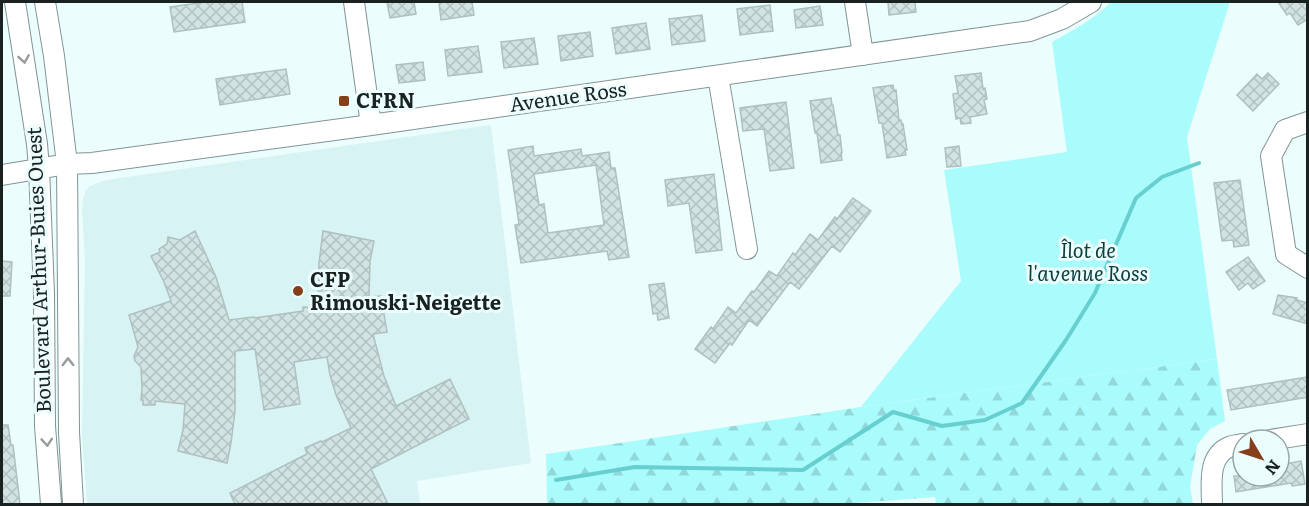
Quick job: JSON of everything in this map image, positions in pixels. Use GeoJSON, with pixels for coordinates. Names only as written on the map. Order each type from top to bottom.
{"type":"FeatureCollection","features":[{"type":"Feature","properties":{"kind":"street","name":"Boulevard Arthur-Buies Ouest"},"geometry":{"type":"LineString","coordinates":[[15,2],[39,168],[44,293],[45,426],[51,504]]}},
{"type":"Feature","properties":{"kind":"street","name":"Boulevard Arthur-Buies Ouest"},"geometry":{"type":"LineString","coordinates":[[45,2],[67,164],[69,432],[73,504]]}},
{"type":"Feature","properties":{"kind":"street"},"geometry":{"type":"LineString","coordinates":[[354,2],[371,125]]}},
{"type":"Feature","properties":{"kind":"street"},"geometry":{"type":"LineString","coordinates":[[855,2],[863,55]]}},
{"type":"Feature","properties":{"kind":"street","name":"Avenue Ross"},"geometry":{"type":"LineString","coordinates":[[2,175],[67,164],[92,163],[371,125],[1030,31],[1062,19],[1091,2]]}},
{"type":"Feature","properties":{"kind":"street"},"geometry":{"type":"LineString","coordinates":[[718,76],[747,249]]}},
{"type":"Feature","properties":{"kind":"street"},"geometry":{"type":"LineString","coordinates":[[1308,122],[1285,130],[1271,156],[1286,254],[1308,268]]}},
{"type":"Feature","properties":{"kind":"street"},"geometry":{"type":"LineString","coordinates":[[1291,437],[1308,434]]}},
{"type":"Feature","properties":{"kind":"street"},"geometry":{"type":"LineString","coordinates":[[1212,504],[1212,470],[1219,454],[1231,447]]}},
{"type":"Feature","properties":{"kind":"shaded area","name":"CFP Rimouski-Neigette"},"geometry":{"type":"Polygon","coordinates":[[[491,125],[531,463],[417,481],[420,504],[87,504],[82,436],[85,260],[82,210],[83,198],[90,186],[106,180],[491,125]]]}},
{"type":"Feature","properties":{"kind":"green space","name":"Îlot de l'avenue Ross"},"geometry":{"type":"Polygon","coordinates":[[[1111,2],[1230,2],[1187,137],[1217,359],[861,407],[961,281],[944,170],[1067,152],[1052,42],[1091,19],[1111,2]]]}},
{"type":"Feature","properties":{"kind":"green space"},"geometry":{"type":"Polygon","coordinates":[[[1217,359],[1225,421],[1210,429],[1197,445],[1190,487],[1193,504],[936,504],[935,497],[844,504],[547,504],[546,454],[861,407],[1217,359]]]}},
{"type":"Feature","properties":{"kind":"building"},"geometry":{"type":"Polygon","coordinates":[[[206,2],[242,2],[245,22],[174,32],[170,7],[206,2]]]}},
{"type":"Feature","properties":{"kind":"building"},"geometry":{"type":"Polygon","coordinates":[[[387,2],[414,2],[416,14],[390,18],[387,2]]]}},
{"type":"Feature","properties":{"kind":"building"},"geometry":{"type":"Polygon","coordinates":[[[439,2],[472,2],[474,15],[441,20],[439,2]]]}},
{"type":"Feature","properties":{"kind":"building"},"geometry":{"type":"Polygon","coordinates":[[[888,2],[915,2],[916,12],[889,15],[888,2]]]}},
{"type":"Feature","properties":{"kind":"building"},"geometry":{"type":"Polygon","coordinates":[[[1278,2],[1308,2],[1308,19],[1298,25],[1290,13],[1287,15],[1278,2]]]}},
{"type":"Feature","properties":{"kind":"building"},"geometry":{"type":"Polygon","coordinates":[[[770,5],[773,31],[740,35],[737,9],[770,5]]]}},
{"type":"Feature","properties":{"kind":"building"},"geometry":{"type":"Polygon","coordinates":[[[820,6],[823,25],[796,28],[794,10],[820,6]]]}},
{"type":"Feature","properties":{"kind":"building"},"geometry":{"type":"Polygon","coordinates":[[[702,15],[705,41],[672,45],[669,19],[702,15]]]}},
{"type":"Feature","properties":{"kind":"building"},"geometry":{"type":"Polygon","coordinates":[[[646,23],[650,49],[616,54],[612,28],[646,23]]]}},
{"type":"Feature","properties":{"kind":"building"},"geometry":{"type":"Polygon","coordinates":[[[590,32],[593,56],[561,61],[558,36],[590,32]]]}},
{"type":"Feature","properties":{"kind":"building"},"geometry":{"type":"Polygon","coordinates":[[[534,38],[538,64],[504,68],[501,42],[534,38]]]}},
{"type":"Feature","properties":{"kind":"building"},"geometry":{"type":"Polygon","coordinates":[[[478,46],[482,72],[448,76],[445,50],[478,46]]]}},
{"type":"Feature","properties":{"kind":"building"},"geometry":{"type":"Polygon","coordinates":[[[423,62],[425,80],[399,83],[396,65],[423,62]]]}},
{"type":"Feature","properties":{"kind":"building"},"geometry":{"type":"Polygon","coordinates":[[[286,69],[290,94],[220,105],[216,79],[286,69]]]}},
{"type":"Feature","properties":{"kind":"building"},"geometry":{"type":"Polygon","coordinates":[[[981,73],[987,99],[984,100],[987,114],[970,117],[971,123],[961,124],[960,118],[956,119],[953,94],[958,93],[955,76],[981,73]]]}},
{"type":"Feature","properties":{"kind":"building"},"geometry":{"type":"Polygon","coordinates":[[[1268,73],[1279,84],[1253,111],[1237,95],[1257,74],[1262,79],[1268,73]]]}},
{"type":"Feature","properties":{"kind":"building"},"geometry":{"type":"Polygon","coordinates":[[[893,85],[894,91],[896,90],[899,120],[903,124],[907,150],[905,150],[906,155],[887,158],[882,123],[879,123],[873,88],[893,85]]]}},
{"type":"Feature","properties":{"kind":"building"},"geometry":{"type":"Polygon","coordinates":[[[831,98],[838,135],[840,135],[842,160],[821,163],[810,101],[831,98]]]}},
{"type":"Feature","properties":{"kind":"building"},"geometry":{"type":"Polygon","coordinates":[[[786,102],[794,168],[770,171],[764,129],[743,131],[740,108],[786,102]]]}},
{"type":"Feature","properties":{"kind":"building"},"geometry":{"type":"Polygon","coordinates":[[[533,146],[534,156],[581,149],[582,156],[609,152],[611,168],[615,168],[629,257],[609,260],[607,251],[521,263],[515,225],[519,224],[508,150],[533,146]],[[596,165],[534,174],[539,205],[544,204],[548,233],[604,225],[596,165]]]}},
{"type":"Feature","properties":{"kind":"building"},"geometry":{"type":"Polygon","coordinates":[[[959,146],[961,166],[947,167],[945,148],[959,146]]]}},
{"type":"Feature","properties":{"kind":"building"},"geometry":{"type":"Polygon","coordinates":[[[714,174],[722,250],[696,253],[689,203],[668,206],[665,180],[714,174]]]}},
{"type":"Feature","properties":{"kind":"building"},"geometry":{"type":"Polygon","coordinates":[[[1240,180],[1249,245],[1234,247],[1233,240],[1222,241],[1214,183],[1240,180]]]}},
{"type":"Feature","properties":{"kind":"building"},"geometry":{"type":"Polygon","coordinates":[[[853,198],[871,211],[840,252],[832,246],[799,289],[790,282],[757,326],[749,320],[732,345],[730,343],[715,363],[695,349],[728,307],[736,313],[769,271],[777,276],[810,234],[818,240],[853,198]]]}},
{"type":"Feature","properties":{"kind":"building","name":"CFP Rimouski-Neigette"},"geometry":{"type":"Polygon","coordinates":[[[195,231],[216,277],[229,320],[303,311],[303,307],[318,308],[319,263],[323,231],[374,241],[370,261],[369,297],[381,296],[387,332],[373,334],[384,376],[396,406],[450,379],[469,419],[371,469],[388,504],[235,504],[230,493],[307,454],[305,448],[351,428],[336,395],[327,357],[294,362],[300,404],[264,410],[255,349],[235,351],[235,411],[227,463],[178,451],[183,430],[185,404],[155,401],[155,405],[143,405],[141,367],[135,361],[134,356],[138,347],[129,315],[171,301],[151,256],[160,252],[159,249],[167,244],[168,237],[180,240],[195,231]]]}},
{"type":"Feature","properties":{"kind":"building"},"geometry":{"type":"Polygon","coordinates":[[[1248,257],[1265,281],[1253,289],[1248,283],[1239,290],[1226,272],[1248,257]]]}},
{"type":"Feature","properties":{"kind":"building"},"geometry":{"type":"Polygon","coordinates":[[[2,261],[12,262],[10,296],[2,296],[2,261]]]}},
{"type":"Feature","properties":{"kind":"building"},"geometry":{"type":"Polygon","coordinates":[[[664,283],[669,318],[658,320],[657,313],[653,314],[649,285],[664,283]]]}},
{"type":"Feature","properties":{"kind":"building"},"geometry":{"type":"Polygon","coordinates":[[[1278,295],[1297,298],[1297,300],[1308,303],[1308,324],[1273,314],[1278,295]]]}},
{"type":"Feature","properties":{"kind":"building"},"geometry":{"type":"Polygon","coordinates":[[[1308,377],[1308,397],[1231,410],[1227,390],[1308,377]]]}},
{"type":"Feature","properties":{"kind":"building"},"geometry":{"type":"Polygon","coordinates":[[[2,425],[8,425],[11,445],[13,445],[20,504],[2,504],[2,425]]]}},
{"type":"Feature","properties":{"kind":"building"},"geometry":{"type":"Polygon","coordinates":[[[1301,461],[1305,484],[1292,486],[1291,463],[1301,461]]]}},
{"type":"Feature","properties":{"kind":"building"},"geometry":{"type":"Polygon","coordinates":[[[1236,488],[1260,488],[1236,492],[1236,488]]]}},
{"type":"Feature","properties":{"kind":"waterway"},"geometry":{"type":"LineString","coordinates":[[556,480],[635,467],[803,470],[893,412],[942,426],[985,420],[1022,403],[1066,340],[1095,293],[1136,198],[1162,177],[1199,163]]}},
{"type":"Feature","properties":{"kind":"place","name":"CFRN"},"geometry":{"type":"Point","coordinates":[344,101]}},
{"type":"Feature","properties":{"kind":"place","name":"CFP Rimouski-Neigette"},"geometry":{"type":"Point","coordinates":[298,291]}}]}
